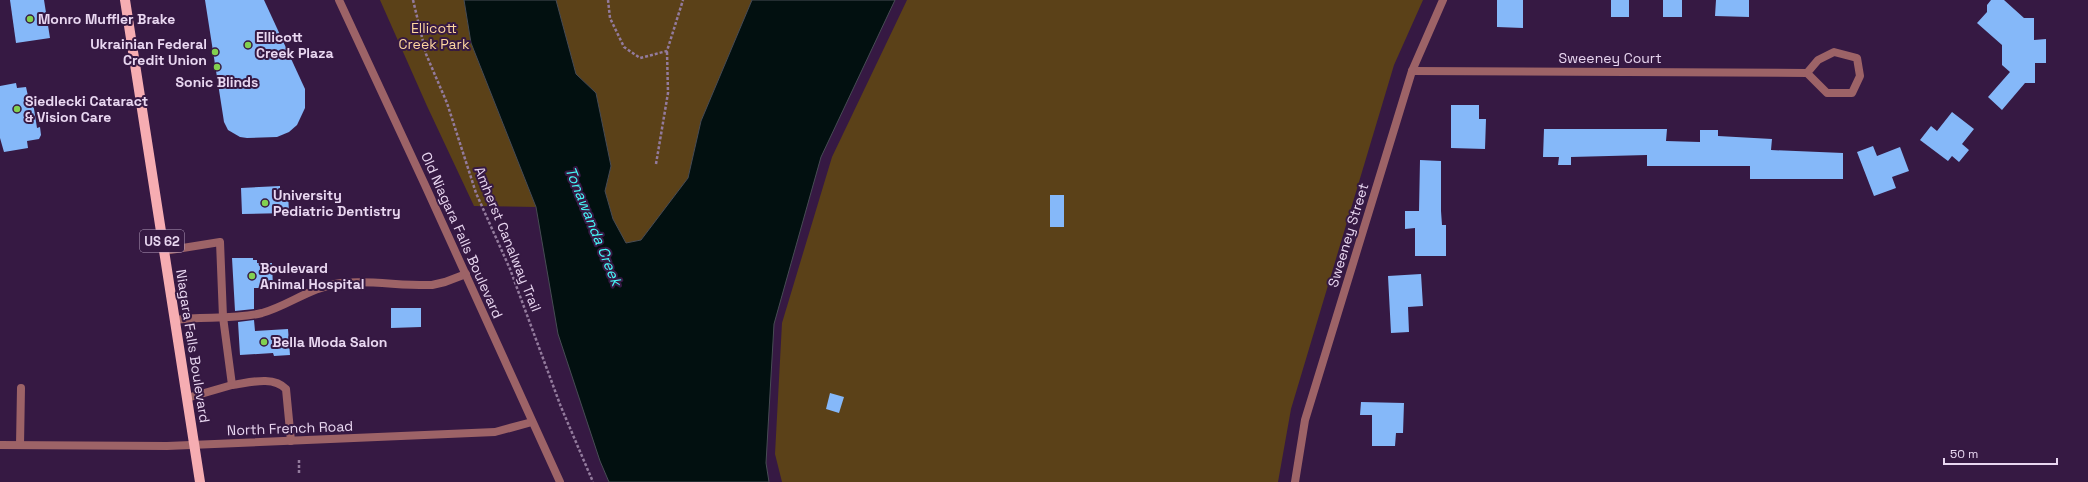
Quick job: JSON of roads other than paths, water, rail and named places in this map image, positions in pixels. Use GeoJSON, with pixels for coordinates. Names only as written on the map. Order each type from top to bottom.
{"type":"FeatureCollection","features":[{"type":"Feature","properties":{"kind":"main road","name":"Niagara Falls Boulevard"},"geometry":{"type":"LineString","coordinates":[[125,0],[200,482]]}},
{"type":"Feature","properties":{"kind":"street","name":"Old Niagara Falls Boulevard"},"geometry":{"type":"LineString","coordinates":[[339,0],[466,274],[560,482]]}},
{"type":"Feature","properties":{"kind":"street","name":"Sweeney Street"},"geometry":{"type":"LineString","coordinates":[[1295,482],[1305,420],[1412,71],[1443,0]]}},
{"type":"Feature","properties":{"kind":"street"},"geometry":{"type":"LineString","coordinates":[[1834,52],[1857,58],[1860,76],[1852,93],[1827,93],[1808,73],[1818,60],[1834,52]]}},
{"type":"Feature","properties":{"kind":"street","name":"Sweeney Court"},"geometry":{"type":"LineString","coordinates":[[1412,71],[1808,73]]}},
{"type":"Feature","properties":{"kind":"street"},"geometry":{"type":"LineString","coordinates":[[164,251],[220,242],[222,317],[232,385]]}},
{"type":"Feature","properties":{"kind":"street"},"geometry":{"type":"LineString","coordinates":[[174,320],[247,316],[264,312],[320,287],[343,283],[432,285],[466,274]]}},
{"type":"Feature","properties":{"kind":"street"},"geometry":{"type":"LineString","coordinates":[[187,398],[232,385],[273,381],[282,384],[286,388],[290,441]]}},
{"type":"Feature","properties":{"kind":"street"},"geometry":{"type":"LineString","coordinates":[[20,445],[21,388]]}},
{"type":"Feature","properties":{"kind":"street","name":"North French Road"},"geometry":{"type":"LineString","coordinates":[[0,445],[194,444],[290,441],[495,432],[532,422]]}},
{"type":"Feature","properties":{"kind":"water","name":"Tonawanda Creek"},"geometry":{"type":"Polygon","coordinates":[[[464,0],[556,0],[576,74],[596,93],[611,166],[605,191],[613,219],[626,243],[641,240],[688,178],[701,121],[752,0],[895,0],[821,157],[774,324],[766,463],[769,482],[609,482],[600,461],[558,334],[536,207],[471,43],[464,0]]]}},
{"type":"Feature","properties":{"kind":"place","name":"Monro Muffler Brake"},"geometry":{"type":"Point","coordinates":[30,19]}},
{"type":"Feature","properties":{"kind":"place","name":"Ellicott Creek Plaza"},"geometry":{"type":"Point","coordinates":[248,45]}},
{"type":"Feature","properties":{"kind":"place","name":"Ukrainian Federal Credit Union"},"geometry":{"type":"Point","coordinates":[215,52]}},
{"type":"Feature","properties":{"kind":"place","name":"Sonic Blinds"},"geometry":{"type":"Point","coordinates":[217,67]}},
{"type":"Feature","properties":{"kind":"place","name":"Siedlecki Cataract & Vision Care"},"geometry":{"type":"Point","coordinates":[17,109]}},
{"type":"Feature","properties":{"kind":"place","name":"University Pediatric Dentistry"},"geometry":{"type":"Point","coordinates":[265,203]}},
{"type":"Feature","properties":{"kind":"place","name":"Boulevard Animal Hospital"},"geometry":{"type":"Point","coordinates":[252,276]}},
{"type":"Feature","properties":{"kind":"place","name":"Bella Moda Salon"},"geometry":{"type":"Point","coordinates":[264,342]}},
{"type":"Feature","properties":{"kind":"park label","name":"Ellicott Creek Park"},"geometry":{"type":"Point","coordinates":[434,36]}}]}
